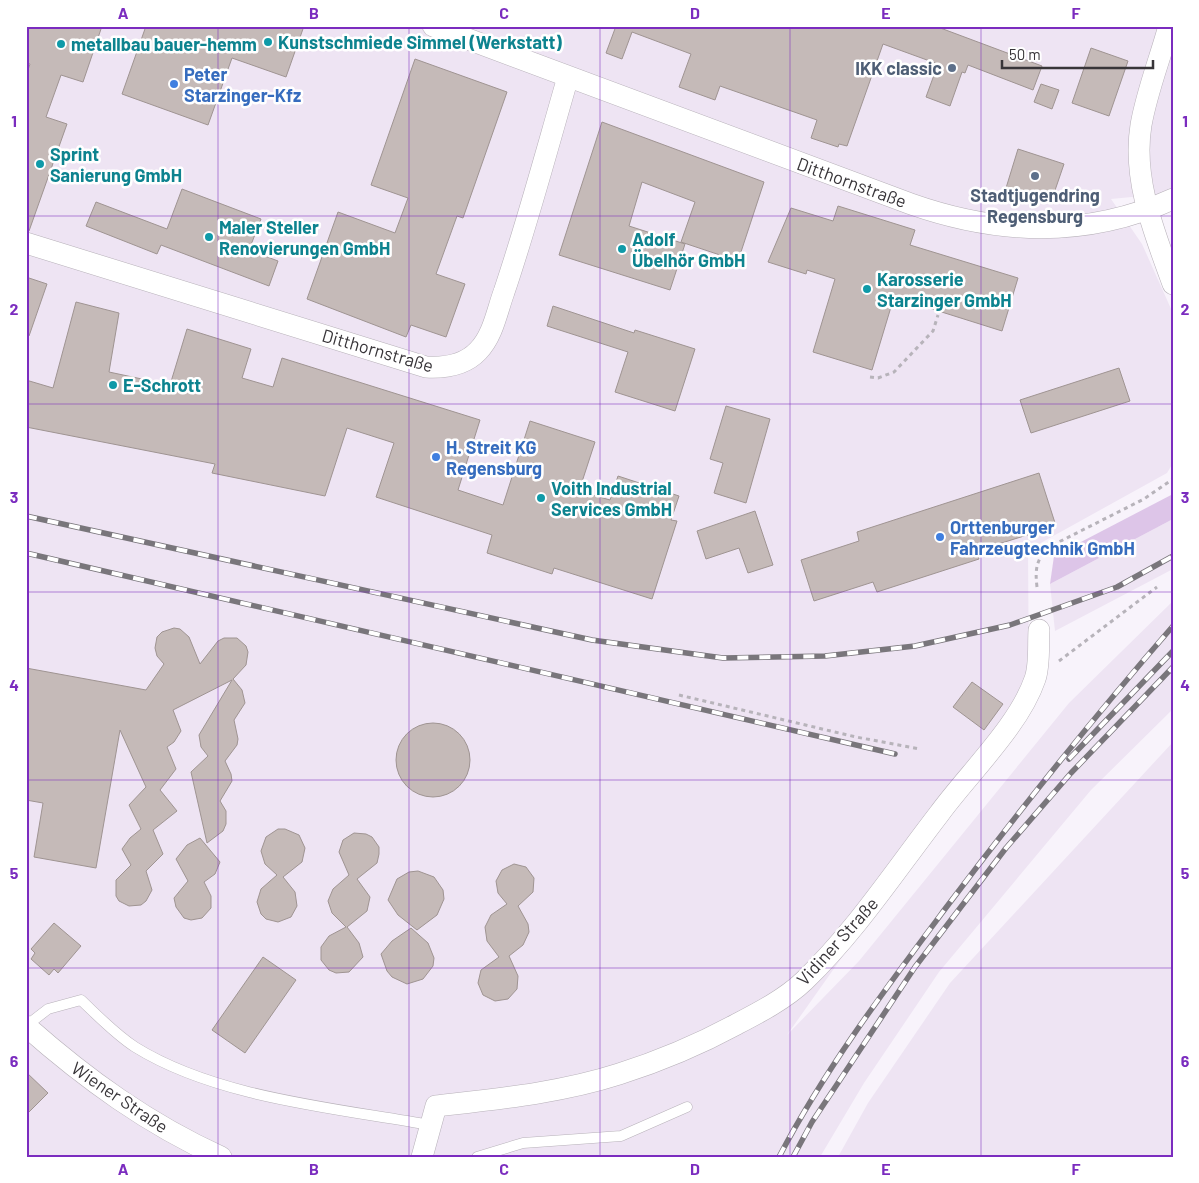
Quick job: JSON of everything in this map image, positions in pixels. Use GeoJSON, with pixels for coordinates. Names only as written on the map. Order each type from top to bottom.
{"type":"FeatureCollection","features":[{"type":"Feature","properties":{"kind":"street","name":"Ditthornstraße"},"geometry":{"type":"LineString","coordinates":[[433,26],[895,198],[963,221],[1011,227],[1058,228],[1099,223],[1146,211],[1173,199]]}},
{"type":"Feature","properties":{"kind":"street"},"geometry":{"type":"LineString","coordinates":[[1169,26],[1141,127],[1140,168],[1146,211],[1173,284]]}},
{"type":"Feature","properties":{"kind":"street","name":"Ditthornstraße"},"geometry":{"type":"LineString","coordinates":[[26,244],[426,367],[442,368],[461,363],[478,352],[489,335],[516,258],[568,77]]}},
{"type":"Feature","properties":{"kind":"street","name":"Vidiner Straße"},"geometry":{"type":"LineString","coordinates":[[423,1157],[436,1106],[532,1094],[618,1075],[679,1052],[760,1012],[802,983],[856,926],[940,812],[991,750],[1026,700],[1036,678],[1039,630]]}},
{"type":"Feature","properties":{"kind":"street","name":"Wiener Straße"},"geometry":{"type":"LineString","coordinates":[[26,1026],[106,1092],[153,1122],[221,1157]]}},
{"type":"Feature","properties":{"kind":"lane"},"geometry":{"type":"LineString","coordinates":[[26,1026],[48,1009],[81,1000],[112,1030],[135,1047],[173,1067],[210,1081],[246,1092],[430,1125]]}},
{"type":"Feature","properties":{"kind":"lane"},"geometry":{"type":"LineString","coordinates":[[477,1157],[523,1143],[621,1136],[688,1107]]}},
{"type":"Feature","properties":{"kind":"path"},"geometry":{"type":"LineString","coordinates":[[870,377],[878,378],[894,372],[933,331],[938,315]]}},
{"type":"Feature","properties":{"kind":"path"},"geometry":{"type":"LineString","coordinates":[[1037,587],[1036,572],[1038,558],[1047,548],[1144,500],[1173,479]]}},
{"type":"Feature","properties":{"kind":"path"},"geometry":{"type":"LineString","coordinates":[[1036,678],[1157,587]]}},
{"type":"Feature","properties":{"kind":"path"},"geometry":{"type":"LineString","coordinates":[[679,695],[856,737],[920,749]]}},
{"type":"Feature","properties":{"kind":"shaded area"},"geometry":{"type":"Polygon","coordinates":[[[26,26],[1173,26],[1173,193],[1111,199],[1142,244],[1172,311],[1173,463],[1167,473],[1028,550],[1029,693],[787,1035],[859,961],[1069,703],[1173,601],[1173,709],[1091,790],[939,972],[864,1083],[820,1157],[26,1157],[26,26]]]}},
{"type":"Feature","properties":{"kind":"shaded area"},"geometry":{"type":"Polygon","coordinates":[[[1173,494],[1173,519],[1050,584],[1054,556],[1173,494]]]}},
{"type":"Feature","properties":{"kind":"shaded area"},"geometry":{"type":"Polygon","coordinates":[[[1173,519],[1173,569],[1055,631],[1050,584],[1173,519]]]}},
{"type":"Feature","properties":{"kind":"shaded area"},"geometry":{"type":"Polygon","coordinates":[[[1173,742],[1173,1157],[838,1157],[868,1103],[950,983],[1173,742]]]}},
{"type":"Feature","properties":{"kind":"building"},"geometry":{"type":"Polygon","coordinates":[[[26,26],[102,26],[83,82],[61,75],[46,117],[67,124],[29,231],[26,231],[26,76],[30,64],[26,62],[26,26]]]}},
{"type":"Feature","properties":{"kind":"building"},"geometry":{"type":"Polygon","coordinates":[[[146,26],[304,26],[286,77],[232,58],[208,125],[122,94],[146,26]]]}},
{"type":"Feature","properties":{"kind":"building"},"geometry":{"type":"Polygon","coordinates":[[[616,26],[935,26],[1042,66],[1033,90],[968,65],[965,73],[962,72],[950,106],[926,97],[938,64],[883,44],[847,146],[839,144],[838,147],[811,138],[817,120],[720,86],[715,100],[679,87],[691,54],[632,32],[622,59],[606,53],[616,26]]]}},
{"type":"Feature","properties":{"kind":"building"},"geometry":{"type":"Polygon","coordinates":[[[1091,48],[1128,61],[1109,116],[1072,103],[1091,48]]]}},
{"type":"Feature","properties":{"kind":"building"},"geometry":{"type":"Polygon","coordinates":[[[415,59],[507,92],[463,218],[457,216],[436,274],[465,284],[446,337],[411,325],[406,337],[307,299],[338,212],[395,233],[408,198],[371,185],[415,59]]]}},
{"type":"Feature","properties":{"kind":"building"},"geometry":{"type":"Polygon","coordinates":[[[1041,84],[1059,90],[1052,109],[1034,102],[1041,84]]]}},
{"type":"Feature","properties":{"kind":"building"},"geometry":{"type":"Polygon","coordinates":[[[602,122],[764,182],[738,261],[681,242],[695,202],[642,182],[629,226],[685,244],[670,290],[559,255],[602,122]]]}},
{"type":"Feature","properties":{"kind":"building","name":"Stadtjugendring Regensburg"},"geometry":{"type":"Polygon","coordinates":[[[1018,149],[1064,164],[1051,202],[1006,188],[1018,149]]]}},
{"type":"Feature","properties":{"kind":"building","name":"Maler Steller Renovierungen GmbH"},"geometry":{"type":"Polygon","coordinates":[[[182,189],[261,219],[249,250],[278,261],[269,286],[161,245],[157,254],[86,226],[96,202],[167,229],[182,189]]]}},
{"type":"Feature","properties":{"kind":"building"},"geometry":{"type":"Polygon","coordinates":[[[838,206],[915,230],[910,245],[1018,278],[1002,331],[894,297],[872,370],[813,352],[835,279],[807,270],[806,274],[768,262],[791,208],[833,221],[838,206]]]}},
{"type":"Feature","properties":{"kind":"building"},"geometry":{"type":"Polygon","coordinates":[[[26,277],[47,284],[29,336],[26,335],[26,277]]]}},
{"type":"Feature","properties":{"kind":"building"},"geometry":{"type":"Polygon","coordinates":[[[76,302],[119,313],[109,372],[170,385],[187,329],[251,349],[242,378],[273,387],[282,358],[480,420],[458,490],[503,505],[530,421],[595,442],[579,491],[610,500],[618,476],[679,496],[671,520],[677,521],[652,599],[554,568],[552,574],[487,553],[492,535],[376,497],[394,443],[347,428],[325,496],[212,473],[215,464],[26,427],[26,380],[53,388],[76,302]]]}},
{"type":"Feature","properties":{"kind":"building"},"geometry":{"type":"Polygon","coordinates":[[[553,306],[634,333],[635,330],[695,349],[675,411],[615,392],[628,352],[547,326],[553,306]]]}},
{"type":"Feature","properties":{"kind":"building"},"geometry":{"type":"Polygon","coordinates":[[[1119,368],[1130,401],[1031,433],[1020,400],[1119,368]]]}},
{"type":"Feature","properties":{"kind":"building"},"geometry":{"type":"Polygon","coordinates":[[[726,406],[770,419],[746,503],[714,493],[723,463],[710,459],[726,406]]]}},
{"type":"Feature","properties":{"kind":"building","name":"Orttenburger Fahrzeugtechnik GmbH"},"geometry":{"type":"Polygon","coordinates":[[[1039,473],[1056,526],[976,551],[979,559],[877,592],[873,582],[814,601],[801,560],[859,541],[857,532],[1039,473]]]}},
{"type":"Feature","properties":{"kind":"building"},"geometry":{"type":"Polygon","coordinates":[[[755,511],[773,565],[748,573],[739,548],[706,559],[697,531],[755,511]]]}},
{"type":"Feature","properties":{"kind":"building"},"geometry":{"type":"Polygon","coordinates":[[[174,628],[180,629],[189,637],[200,664],[218,641],[224,638],[237,638],[246,646],[248,652],[246,665],[233,679],[242,690],[245,703],[234,720],[238,739],[237,745],[225,761],[232,781],[220,801],[226,811],[226,824],[223,831],[207,843],[191,772],[208,756],[201,747],[199,735],[232,680],[173,710],[181,731],[174,742],[167,747],[176,769],[160,790],[177,811],[153,830],[163,854],[146,871],[152,890],[146,901],[141,905],[129,906],[119,901],[116,896],[116,880],[131,865],[122,849],[130,838],[141,829],[129,805],[146,787],[120,730],[96,868],[34,857],[43,803],[26,800],[26,668],[146,690],[164,664],[157,656],[155,648],[157,637],[162,632],[174,628]]]}},
{"type":"Feature","properties":{"kind":"building"},"geometry":{"type":"Polygon","coordinates":[[[972,682],[1003,704],[984,730],[953,707],[972,682]]]}},
{"type":"Feature","properties":{"kind":"building"},"geometry":{"type":"Polygon","coordinates":[[[426,723],[440,723],[454,729],[464,739],[470,753],[470,767],[464,781],[454,791],[440,797],[426,797],[412,791],[402,781],[396,767],[396,753],[402,739],[412,729],[426,723]]]}},
{"type":"Feature","properties":{"kind":"building"},"geometry":{"type":"Polygon","coordinates":[[[278,829],[285,829],[299,835],[305,848],[302,862],[283,877],[295,892],[297,906],[291,917],[278,922],[266,919],[261,914],[257,902],[261,889],[277,875],[265,864],[261,851],[266,837],[278,829]]]}},
{"type":"Feature","properties":{"kind":"building"},"geometry":{"type":"Polygon","coordinates":[[[354,833],[366,834],[372,837],[379,847],[379,854],[377,863],[357,879],[370,897],[367,911],[347,927],[359,943],[363,957],[349,972],[336,973],[329,970],[321,960],[321,947],[329,936],[346,927],[332,913],[328,901],[333,889],[349,875],[339,852],[343,840],[354,833]]]}},
{"type":"Feature","properties":{"kind":"building"},"geometry":{"type":"Polygon","coordinates":[[[200,838],[220,862],[215,874],[204,882],[211,896],[211,908],[202,918],[191,920],[184,918],[176,907],[174,898],[188,881],[176,859],[187,845],[200,838]]]}},
{"type":"Feature","properties":{"kind":"building"},"geometry":{"type":"Polygon","coordinates":[[[514,864],[526,867],[534,878],[533,892],[518,906],[528,924],[529,932],[523,945],[509,956],[518,976],[517,989],[508,999],[495,1001],[483,995],[478,983],[481,970],[499,957],[487,941],[485,927],[491,915],[507,904],[498,893],[496,881],[502,870],[514,864]]]}},
{"type":"Feature","properties":{"kind":"building"},"geometry":{"type":"Polygon","coordinates":[[[418,871],[434,877],[443,890],[444,899],[437,915],[417,930],[398,915],[388,900],[397,879],[409,872],[418,871]]]}},
{"type":"Feature","properties":{"kind":"building"},"geometry":{"type":"Polygon","coordinates":[[[54,923],[81,946],[58,973],[54,969],[49,975],[31,959],[35,953],[31,949],[54,923]]]}},
{"type":"Feature","properties":{"kind":"building"},"geometry":{"type":"Polygon","coordinates":[[[411,928],[428,943],[434,958],[433,966],[423,979],[407,984],[392,977],[387,971],[381,954],[392,941],[411,928]]]}},
{"type":"Feature","properties":{"kind":"building"},"geometry":{"type":"Polygon","coordinates":[[[263,957],[296,980],[245,1053],[212,1030],[263,957]]]}},
{"type":"Feature","properties":{"kind":"building"},"geometry":{"type":"Polygon","coordinates":[[[26,1072],[48,1093],[26,1115],[26,1072]]]}},
{"type":"Feature","properties":{"kind":"railway"},"geometry":{"type":"LineString","coordinates":[[26,516],[592,640],[723,658],[825,656],[915,646],[1010,625],[1117,587],[1173,556]]}},
{"type":"Feature","properties":{"kind":"railway"},"geometry":{"type":"LineString","coordinates":[[26,553],[895,754]]}},
{"type":"Feature","properties":{"kind":"railway"},"geometry":{"type":"LineString","coordinates":[[779,1157],[836,1061],[923,939],[1056,766],[1173,626]]}},
{"type":"Feature","properties":{"kind":"railway"},"geometry":{"type":"LineString","coordinates":[[1069,759],[1173,651]]}},
{"type":"Feature","properties":{"kind":"railway"},"geometry":{"type":"LineString","coordinates":[[793,1157],[812,1122],[915,967],[1006,848],[1071,773],[1173,667]]}},
{"type":"Feature","properties":{"kind":"place","name":"Kunstschmiede Simmel (Werkstatt)"},"geometry":{"type":"Point","coordinates":[268,42]}},
{"type":"Feature","properties":{"kind":"place","name":"metallbau bauer-hemm"},"geometry":{"type":"Point","coordinates":[61,44]}},
{"type":"Feature","properties":{"kind":"place","name":"IKK classic"},"geometry":{"type":"Point","coordinates":[952,68]}},
{"type":"Feature","properties":{"kind":"place","name":"Peter Starzinger-Kfz"},"geometry":{"type":"Point","coordinates":[174,84]}},
{"type":"Feature","properties":{"kind":"place","name":"Sprint Sanierung GmbH"},"geometry":{"type":"Point","coordinates":[40,164]}},
{"type":"Feature","properties":{"kind":"place","name":"Stadtjugendring Regensburg"},"geometry":{"type":"Point","coordinates":[1035,176]}},
{"type":"Feature","properties":{"kind":"place","name":"Maler Steller Renovierungen GmbH"},"geometry":{"type":"Point","coordinates":[209,237]}},
{"type":"Feature","properties":{"kind":"place","name":"Adolf Übelhör GmbH"},"geometry":{"type":"Point","coordinates":[622,249]}},
{"type":"Feature","properties":{"kind":"place","name":"Karosserie Starzinger GmbH"},"geometry":{"type":"Point","coordinates":[867,289]}},
{"type":"Feature","properties":{"kind":"place","name":"E-Schrott"},"geometry":{"type":"Point","coordinates":[113,385]}},
{"type":"Feature","properties":{"kind":"place","name":"H. Streit KG Regensburg"},"geometry":{"type":"Point","coordinates":[436,457]}},
{"type":"Feature","properties":{"kind":"place","name":"Voith Industrial Services GmbH"},"geometry":{"type":"Point","coordinates":[541,498]}},
{"type":"Feature","properties":{"kind":"place","name":"Orttenburger Fahrzeugtechnik GmbH"},"geometry":{"type":"Point","coordinates":[940,537]}}]}
